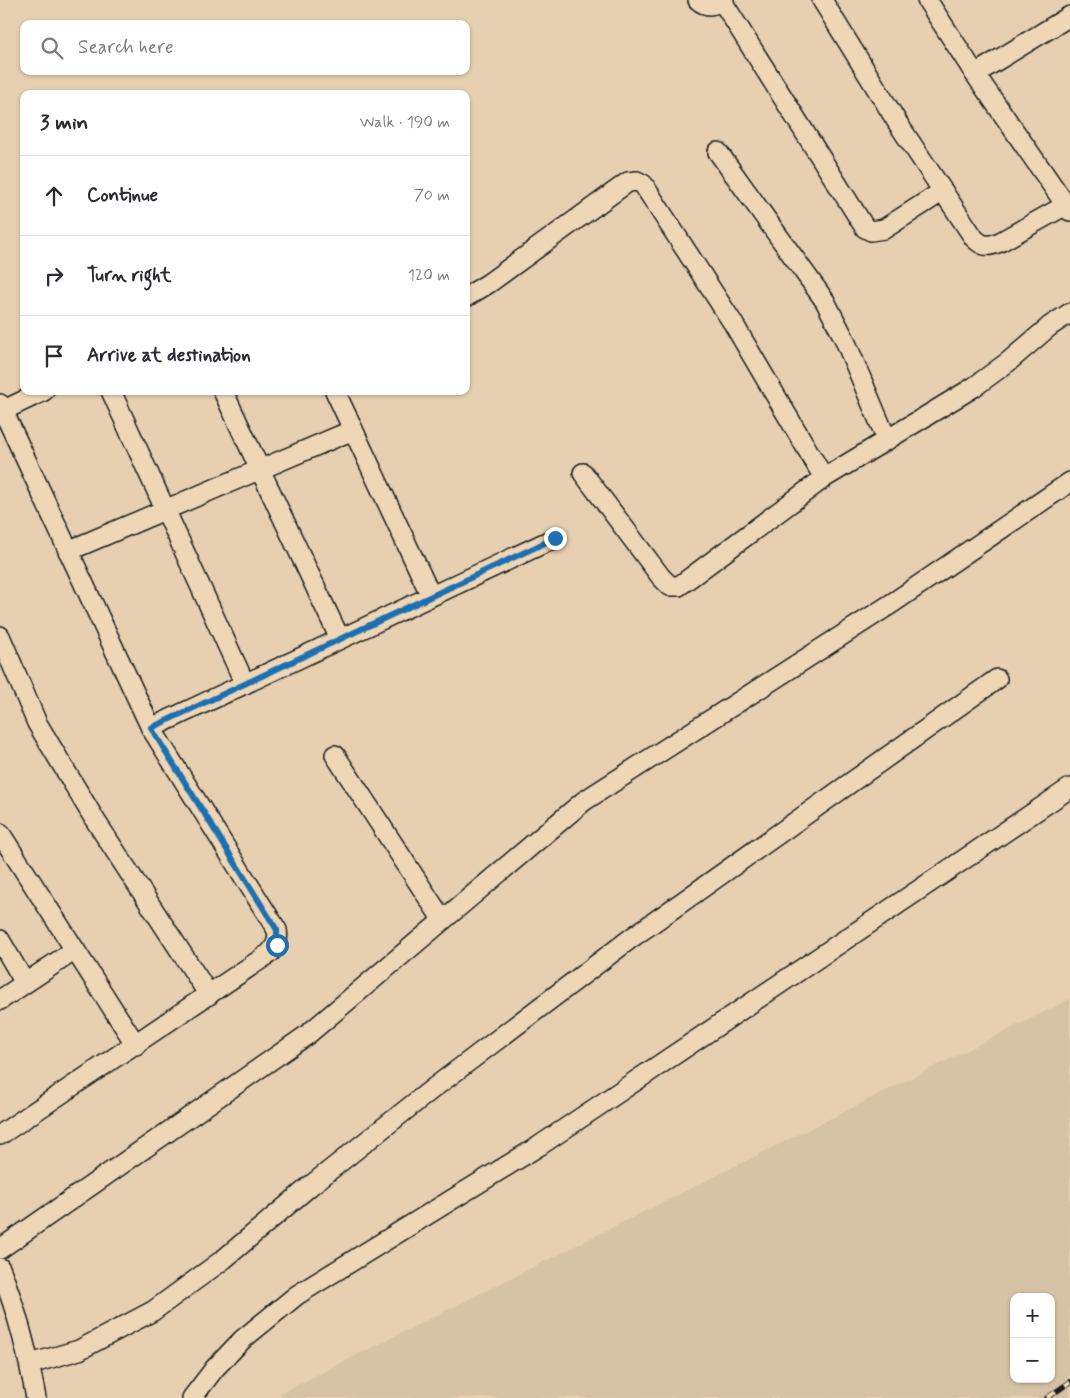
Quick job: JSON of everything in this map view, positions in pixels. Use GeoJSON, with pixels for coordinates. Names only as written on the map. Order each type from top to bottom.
{"type":"FeatureCollection","features":[{"type":"Feature","properties":{"kind":"street"},"geometry":{"type":"LineString","coordinates":[[698,0],[702,4],[712,6],[723,1],[865,228],[871,231],[884,229],[942,191]]}},
{"type":"Feature","properties":{"kind":"street"},"geometry":{"type":"LineString","coordinates":[[822,0],[942,191],[974,238],[981,246],[990,247],[1068,208],[975,74],[927,0]]}},
{"type":"Feature","properties":{"kind":"street"},"geometry":{"type":"LineString","coordinates":[[975,74],[1070,16]]}},
{"type":"Feature","properties":{"kind":"street"},"geometry":{"type":"LineString","coordinates":[[718,152],[825,301],[844,338],[887,440]]}},
{"type":"Feature","properties":{"kind":"street"},"geometry":{"type":"LineString","coordinates":[[470,294],[489,283],[628,182],[636,181],[643,184],[733,323],[824,478]]}},
{"type":"Feature","properties":{"kind":"street"},"geometry":{"type":"LineString","coordinates":[[583,473],[660,578],[670,586],[679,586],[690,580],[712,560],[824,478],[974,387],[1008,362],[1050,326],[1070,313]]}},
{"type":"Feature","properties":{"kind":"street"},"geometry":{"type":"LineString","coordinates":[[0,1135],[270,954],[277,945],[278,936],[277,930],[151,728],[2,407],[34,395]]}},
{"type":"Feature","properties":{"kind":"street"},"geometry":{"type":"LineString","coordinates":[[113,395],[245,684]]}},
{"type":"Feature","properties":{"kind":"street"},"geometry":{"type":"LineString","coordinates":[[225,395],[340,639]]}},
{"type":"Feature","properties":{"kind":"street"},"geometry":{"type":"LineString","coordinates":[[337,395],[431,596]]}},
{"type":"Feature","properties":{"kind":"street"},"geometry":{"type":"LineString","coordinates":[[68,551],[353,430]]}},
{"type":"Feature","properties":{"kind":"street"},"geometry":{"type":"LineString","coordinates":[[0,1248],[307,1035],[442,919],[584,802],[894,602],[1070,482]]}},
{"type":"Feature","properties":{"kind":"street"},"geometry":{"type":"LineString","coordinates":[[151,728],[555,538]]}},
{"type":"Feature","properties":{"kind":"street"},"geometry":{"type":"LineString","coordinates":[[0,636],[37,723],[99,827],[209,995]]}},
{"type":"Feature","properties":{"kind":"street"},"geometry":{"type":"LineString","coordinates":[[30,1364],[79,1350],[152,1311],[224,1258],[310,1186],[431,1090],[630,939],[997,679]]}},
{"type":"Feature","properties":{"kind":"street"},"geometry":{"type":"LineString","coordinates":[[334,755],[442,919]]}},
{"type":"Feature","properties":{"kind":"street"},"geometry":{"type":"LineString","coordinates":[[192,1398],[215,1368],[243,1339],[297,1296],[539,1146],[1070,788]]}},
{"type":"Feature","properties":{"kind":"street"},"geometry":{"type":"LineString","coordinates":[[0,833],[136,1045]]}},
{"type":"Feature","properties":{"kind":"street"},"geometry":{"type":"LineString","coordinates":[[0,940],[25,983]]}},
{"type":"Feature","properties":{"kind":"street"},"geometry":{"type":"LineString","coordinates":[[0,1000],[75,950]]}},
{"type":"Feature","properties":{"kind":"street"},"geometry":{"type":"LineString","coordinates":[[0,1268],[14,1306],[30,1364],[36,1398]]}},
{"type":"Feature","properties":{"kind":"shaded area"},"geometry":{"type":"Polygon","coordinates":[[[1070,999],[1070,1398],[282,1398],[281,1393],[1070,999]]]}},
{"type":"Feature","properties":{"kind":"railway"},"geometry":{"type":"LineString","coordinates":[[1047,1398],[1070,1382]]}},
{"type":"Feature","properties":{"kind":"route"},"geometry":{"type":"LineString","coordinates":[[277,945],[277,930],[151,728],[555,538]]}}]}
